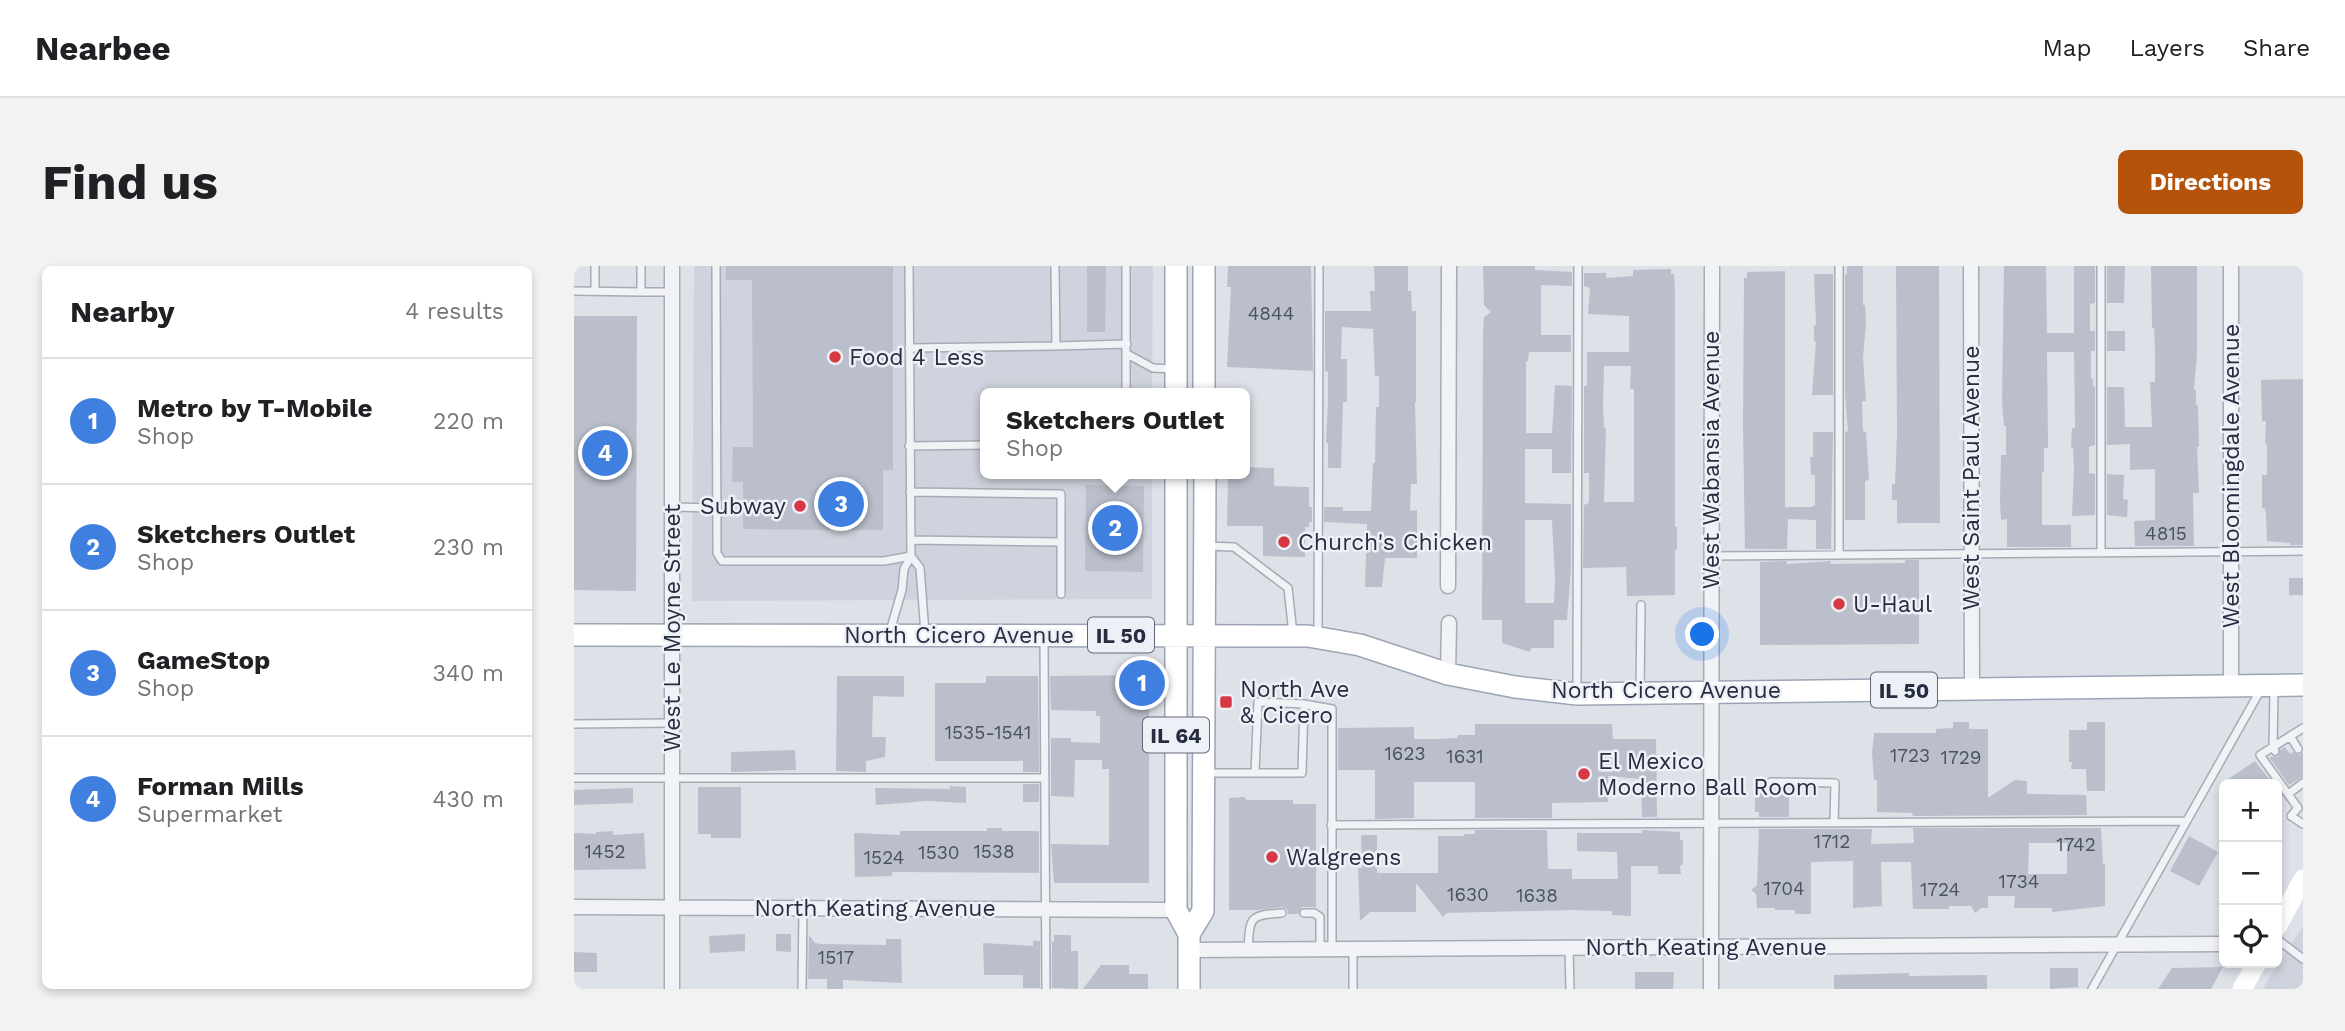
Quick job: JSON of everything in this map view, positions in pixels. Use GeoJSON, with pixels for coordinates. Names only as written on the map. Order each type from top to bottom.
{"type":"FeatureCollection","features":[{"type":"Feature","properties":{"kind":"main road"},"geometry":{"type":"LineString","coordinates":[[1176,266],[1176,388]]}},
{"type":"Feature","properties":{"kind":"main road"},"geometry":{"type":"LineString","coordinates":[[1204,266],[1204,388]]}},
{"type":"Feature","properties":{"kind":"main road","name":"IL 64"},"geometry":{"type":"LineString","coordinates":[[1176,479],[1176,910],[1189,942],[1189,989]]}},
{"type":"Feature","properties":{"kind":"main road","name":"IL 64"},"geometry":{"type":"LineString","coordinates":[[1189,942],[1203,911],[1205,479]]}},
{"type":"Feature","properties":{"kind":"main road","name":"North Cicero Avenue"},"geometry":{"type":"LineString","coordinates":[[574,635],[1293,636],[1360,645],[1448,674],[1515,687],[1577,694],[2303,685]]}},
{"type":"Feature","properties":{"kind":"main road"},"geometry":{"type":"LineString","coordinates":[[2282,918],[2303,879]]}},
{"type":"Feature","properties":{"kind":"main road"},"geometry":{"type":"LineString","coordinates":[[2242,989],[2254,968]]}},
{"type":"Feature","properties":{"kind":"street","name":"West Le Moyne Street"},"geometry":{"type":"LineString","coordinates":[[672,266],[672,989]]}},
{"type":"Feature","properties":{"kind":"street"},"geometry":{"type":"LineString","coordinates":[[1448,266],[1448,586]]}},
{"type":"Feature","properties":{"kind":"street","name":"West Wabansia Avenue"},"geometry":{"type":"LineString","coordinates":[[1712,266],[1712,989]]}},
{"type":"Feature","properties":{"kind":"street","name":"West Saint Paul Avenue"},"geometry":{"type":"LineString","coordinates":[[1971,266],[1972,689]]}},
{"type":"Feature","properties":{"kind":"street","name":"West Bloomingdale Avenue"},"geometry":{"type":"LineString","coordinates":[[2231,266],[2231,686]]}},
{"type":"Feature","properties":{"kind":"street"},"geometry":{"type":"LineString","coordinates":[[1448,674],[1449,623]]}},
{"type":"Feature","properties":{"kind":"street","name":"North Keating Avenue"},"geometry":{"type":"LineString","coordinates":[[574,907],[1176,910]]}},
{"type":"Feature","properties":{"kind":"street","name":"North Keating Avenue"},"geometry":{"type":"LineString","coordinates":[[1189,942],[1248,949],[2219,944]]}},
{"type":"Feature","properties":{"kind":"lane"},"geometry":{"type":"LineString","coordinates":[[595,266],[595,291]]}},
{"type":"Feature","properties":{"kind":"lane"},"geometry":{"type":"LineString","coordinates":[[641,266],[641,292]]}},
{"type":"Feature","properties":{"kind":"lane"},"geometry":{"type":"LineString","coordinates":[[716,266],[717,553],[722,562],[884,561],[911,556]]}},
{"type":"Feature","properties":{"kind":"lane"},"geometry":{"type":"LineString","coordinates":[[889,635],[902,590],[904,569],[911,556],[909,266]]}},
{"type":"Feature","properties":{"kind":"lane"},"geometry":{"type":"LineString","coordinates":[[1055,266],[1056,346]]}},
{"type":"Feature","properties":{"kind":"lane"},"geometry":{"type":"LineString","coordinates":[[1126,266],[1126,388]]}},
{"type":"Feature","properties":{"kind":"lane"},"geometry":{"type":"LineString","coordinates":[[1318,638],[1319,266]]}},
{"type":"Feature","properties":{"kind":"lane"},"geometry":{"type":"LineString","coordinates":[[1577,694],[1578,266]]}},
{"type":"Feature","properties":{"kind":"lane"},"geometry":{"type":"LineString","coordinates":[[1839,266],[1839,555]]}},
{"type":"Feature","properties":{"kind":"lane"},"geometry":{"type":"LineString","coordinates":[[2101,266],[2101,553]]}},
{"type":"Feature","properties":{"kind":"lane"},"geometry":{"type":"LineString","coordinates":[[574,291],[672,292]]}},
{"type":"Feature","properties":{"kind":"lane"},"geometry":{"type":"LineString","coordinates":[[909,348],[1127,344]]}},
{"type":"Feature","properties":{"kind":"lane"},"geometry":{"type":"LineString","coordinates":[[1127,354],[1153,369],[1176,369]]}},
{"type":"Feature","properties":{"kind":"lane"},"geometry":{"type":"LineString","coordinates":[[909,446],[980,446]]}},
{"type":"Feature","properties":{"kind":"lane"},"geometry":{"type":"LineString","coordinates":[[910,492],[1061,494],[1061,594]]}},
{"type":"Feature","properties":{"kind":"lane"},"geometry":{"type":"LineString","coordinates":[[672,507],[717,508]]}},
{"type":"Feature","properties":{"kind":"lane"},"geometry":{"type":"LineString","coordinates":[[911,540],[1060,542]]}},
{"type":"Feature","properties":{"kind":"lane"},"geometry":{"type":"LineString","coordinates":[[1205,546],[1234,547],[1288,587],[1293,636]]}},
{"type":"Feature","properties":{"kind":"lane"},"geometry":{"type":"LineString","coordinates":[[1712,556],[2303,551]]}},
{"type":"Feature","properties":{"kind":"lane"},"geometry":{"type":"LineString","coordinates":[[911,556],[920,568],[925,635]]}},
{"type":"Feature","properties":{"kind":"lane"},"geometry":{"type":"LineString","coordinates":[[1640,693],[1641,605]]}},
{"type":"Feature","properties":{"kind":"lane"},"geometry":{"type":"LineString","coordinates":[[1044,635],[1046,989]]}},
{"type":"Feature","properties":{"kind":"lane"},"geometry":{"type":"LineString","coordinates":[[2268,685],[2274,749]]}},
{"type":"Feature","properties":{"kind":"lane"},"geometry":{"type":"LineString","coordinates":[[2092,989],[2186,821],[2268,685]]}},
{"type":"Feature","properties":{"kind":"lane"},"geometry":{"type":"LineString","coordinates":[[1255,773],[1258,702],[1304,704],[1332,709],[1326,949]]}},
{"type":"Feature","properties":{"kind":"lane"},"geometry":{"type":"LineString","coordinates":[[1204,773],[1302,773],[1304,704]]}},
{"type":"Feature","properties":{"kind":"lane"},"geometry":{"type":"LineString","coordinates":[[574,724],[672,723]]}},
{"type":"Feature","properties":{"kind":"lane"},"geometry":{"type":"LineString","coordinates":[[2303,728],[2274,749],[2260,755],[2298,808],[2291,816],[2303,824]]}},
{"type":"Feature","properties":{"kind":"lane"},"geometry":{"type":"LineString","coordinates":[[2290,736],[2298,749]]}},
{"type":"Feature","properties":{"kind":"lane"},"geometry":{"type":"LineString","coordinates":[[574,778],[1045,778]]}},
{"type":"Feature","properties":{"kind":"lane"},"geometry":{"type":"LineString","coordinates":[[1771,782],[1835,783],[1834,822]]}},
{"type":"Feature","properties":{"kind":"lane"},"geometry":{"type":"LineString","coordinates":[[2288,794],[2300,784]]}},
{"type":"Feature","properties":{"kind":"lane"},"geometry":{"type":"LineString","coordinates":[[1331,825],[2186,821]]}},
{"type":"Feature","properties":{"kind":"lane"},"geometry":{"type":"LineString","coordinates":[[803,907],[803,989]]}},
{"type":"Feature","properties":{"kind":"lane"},"geometry":{"type":"LineString","coordinates":[[1248,949],[1252,919],[1259,914],[1282,913]]}},
{"type":"Feature","properties":{"kind":"lane"},"geometry":{"type":"LineString","coordinates":[[1304,913],[1314,913],[1320,917],[1326,949]]}},
{"type":"Feature","properties":{"kind":"lane"},"geometry":{"type":"LineString","coordinates":[[2282,943],[2303,959]]}},
{"type":"Feature","properties":{"kind":"lane"},"geometry":{"type":"LineString","coordinates":[[1569,947],[1570,989]]}},
{"type":"Feature","properties":{"kind":"lane"},"geometry":{"type":"LineString","coordinates":[[1353,949],[1353,989]]}},
{"type":"Feature","properties":{"kind":"shaded area"},"geometry":{"type":"Polygon","coordinates":[[[694,266],[1153,266],[1152,388],[980,388],[980,479],[1152,479],[1152,599],[692,601],[694,266]]]}},
{"type":"Feature","properties":{"kind":"shaded area"},"geometry":{"type":"Polygon","coordinates":[[[2303,926],[2303,989],[2263,989],[2276,968],[2282,968],[2282,958],[2303,926]]]}},
{"type":"Feature","properties":{"kind":"building"},"geometry":{"type":"Polygon","coordinates":[[[726,266],[893,266],[893,470],[883,470],[883,530],[743,529],[743,482],[732,482],[733,447],[753,447],[752,280],[726,280],[726,266]]]}},
{"type":"Feature","properties":{"kind":"building"},"geometry":{"type":"Polygon","coordinates":[[[1087,266],[1106,266],[1105,332],[1087,332],[1087,266]]]}},
{"type":"Feature","properties":{"kind":"building"},"geometry":{"type":"Polygon","coordinates":[[[1228,266],[1311,266],[1313,371],[1227,367],[1231,287],[1227,287],[1228,266]]]}},
{"type":"Feature","properties":{"kind":"building"},"geometry":{"type":"Polygon","coordinates":[[[1374,266],[1408,266],[1408,291],[1411,291],[1412,311],[1416,311],[1417,484],[1411,484],[1410,511],[1417,510],[1417,558],[1385,558],[1382,587],[1365,587],[1367,524],[1324,522],[1324,507],[1343,507],[1343,511],[1371,511],[1376,407],[1379,407],[1379,376],[1375,376],[1373,329],[1342,327],[1341,359],[1347,359],[1347,402],[1343,402],[1341,468],[1328,468],[1325,311],[1371,311],[1370,291],[1375,291],[1374,266]]]}},
{"type":"Feature","properties":{"kind":"building"},"geometry":{"type":"Polygon","coordinates":[[[1483,266],[1535,266],[1535,270],[1572,272],[1572,286],[1541,285],[1541,335],[1571,335],[1571,352],[1529,352],[1526,361],[1526,433],[1552,433],[1555,385],[1572,386],[1571,473],[1552,473],[1552,449],[1525,449],[1525,503],[1571,504],[1571,568],[1567,620],[1554,620],[1554,648],[1531,648],[1530,652],[1502,643],[1502,620],[1482,620],[1483,331],[1484,317],[1491,312],[1484,305],[1483,266]],[[1525,520],[1525,603],[1554,603],[1552,520],[1525,520]]]}},
{"type":"Feature","properties":{"kind":"building"},"geometry":{"type":"Polygon","coordinates":[[[1847,266],[1863,266],[1866,401],[1862,401],[1869,480],[1865,481],[1865,520],[1845,520],[1845,432],[1848,431],[1845,395],[1847,266]]]}},
{"type":"Feature","properties":{"kind":"building"},"geometry":{"type":"Polygon","coordinates":[[[1896,266],[1939,266],[1940,523],[1897,523],[1897,500],[1892,500],[1897,434],[1896,266]]]}},
{"type":"Feature","properties":{"kind":"building"},"geometry":{"type":"Polygon","coordinates":[[[2004,266],[2046,266],[2047,333],[2074,333],[2074,266],[2095,266],[2095,303],[2090,304],[2090,331],[2095,331],[2095,351],[2091,351],[2091,379],[2095,386],[2095,445],[2089,447],[2089,473],[2095,474],[2095,515],[2072,516],[2074,352],[2047,352],[2048,448],[2044,448],[2042,472],[2042,525],[2071,525],[2071,547],[2007,547],[2007,519],[2001,520],[2000,501],[2001,455],[2006,455],[2006,426],[2002,402],[2004,266]]]}},
{"type":"Feature","properties":{"kind":"building"},"geometry":{"type":"Polygon","coordinates":[[[2107,266],[2125,266],[2124,303],[2107,303],[2107,266]]]}},
{"type":"Feature","properties":{"kind":"building"},"geometry":{"type":"Polygon","coordinates":[[[2151,266],[2197,266],[2197,354],[2194,389],[2198,405],[2199,493],[2193,493],[2194,546],[2135,546],[2134,521],[2155,520],[2155,469],[2130,470],[2130,444],[2107,445],[2107,387],[2124,387],[2125,427],[2152,427],[2150,382],[2155,382],[2155,351],[2151,266]]]}},
{"type":"Feature","properties":{"kind":"building"},"geometry":{"type":"Polygon","coordinates":[[[1671,269],[1671,274],[1674,274],[1677,527],[1675,595],[1627,596],[1626,567],[1583,568],[1584,505],[1589,503],[1589,473],[1584,473],[1584,386],[1587,386],[1587,352],[1629,352],[1629,316],[1588,314],[1590,288],[1584,286],[1584,273],[1606,273],[1606,278],[1633,276],[1633,270],[1671,269]],[[1604,366],[1604,502],[1634,502],[1634,389],[1630,389],[1631,366],[1604,366]]]}},
{"type":"Feature","properties":{"kind":"building"},"geometry":{"type":"Polygon","coordinates":[[[1785,271],[1785,507],[1815,505],[1815,475],[1811,475],[1810,457],[1813,457],[1813,432],[1833,432],[1831,549],[1816,549],[1816,520],[1788,519],[1787,549],[1745,549],[1744,278],[1747,278],[1747,272],[1785,271]]]}},
{"type":"Feature","properties":{"kind":"building"},"geometry":{"type":"Polygon","coordinates":[[[1814,274],[1833,274],[1833,395],[1812,395],[1816,342],[1814,274]]]}},
{"type":"Feature","properties":{"kind":"building"},"geometry":{"type":"Polygon","coordinates":[[[574,316],[637,316],[636,591],[574,590],[574,316]]]}},
{"type":"Feature","properties":{"kind":"building"},"geometry":{"type":"Polygon","coordinates":[[[2107,331],[2125,331],[2125,351],[2107,351],[2107,331]]]}},
{"type":"Feature","properties":{"kind":"building"},"geometry":{"type":"Polygon","coordinates":[[[2303,379],[2303,545],[2290,545],[2267,541],[2266,514],[2265,508],[2262,508],[2262,475],[2267,475],[2267,445],[2266,421],[2262,421],[2261,380],[2303,379]]]}},
{"type":"Feature","properties":{"kind":"building"},"geometry":{"type":"Polygon","coordinates":[[[1250,467],[1274,468],[1274,486],[1309,487],[1312,522],[1309,522],[1309,527],[1305,527],[1305,557],[1263,556],[1263,526],[1227,526],[1228,479],[1250,479],[1250,467]]]}},
{"type":"Feature","properties":{"kind":"building"},"geometry":{"type":"Polygon","coordinates":[[[2107,474],[2124,475],[2123,499],[2128,500],[2127,517],[2107,515],[2107,474]]]}},
{"type":"Feature","properties":{"kind":"building"},"geometry":{"type":"Polygon","coordinates":[[[1086,485],[1144,486],[1143,572],[1085,571],[1086,485]]]}},
{"type":"Feature","properties":{"kind":"building","name":"U-Haul"},"geometry":{"type":"Polygon","coordinates":[[[1905,560],[1919,560],[1919,644],[1760,645],[1760,562],[1905,563],[1905,560]]]}},
{"type":"Feature","properties":{"kind":"building"},"geometry":{"type":"Polygon","coordinates":[[[2289,578],[2303,578],[2303,595],[2289,595],[2289,578]]]}},
{"type":"Feature","properties":{"kind":"building"},"geometry":{"type":"Polygon","coordinates":[[[1149,675],[1149,883],[1054,883],[1051,844],[1109,845],[1109,769],[1102,769],[1102,760],[1075,760],[1074,797],[1051,796],[1051,738],[1100,743],[1100,716],[1096,716],[1096,711],[1051,710],[1050,676],[1149,675]]]}},
{"type":"Feature","properties":{"kind":"building"},"geometry":{"type":"Polygon","coordinates":[[[837,676],[904,676],[904,697],[873,696],[872,737],[886,737],[885,757],[866,761],[866,772],[836,771],[837,676]]]}},
{"type":"Feature","properties":{"kind":"building"},"geometry":{"type":"Polygon","coordinates":[[[986,676],[1038,676],[1039,772],[1023,772],[1023,761],[935,761],[935,683],[986,683],[986,676]]]}},
{"type":"Feature","properties":{"kind":"building"},"geometry":{"type":"Polygon","coordinates":[[[1953,722],[1969,722],[1969,729],[1988,729],[1988,798],[2015,780],[2027,781],[2027,794],[2086,795],[2087,815],[1913,816],[1912,813],[1877,812],[1877,780],[1874,780],[1872,753],[1874,733],[1936,733],[1936,729],[1953,728],[1953,722]]]}},
{"type":"Feature","properties":{"kind":"building"},"geometry":{"type":"Polygon","coordinates":[[[2087,722],[2105,722],[2105,791],[2087,791],[2086,769],[2071,769],[2072,762],[2069,762],[2069,730],[2087,730],[2087,722]]]}},
{"type":"Feature","properties":{"kind":"building"},"geometry":{"type":"Polygon","coordinates":[[[1475,724],[1612,724],[1613,739],[1656,739],[1657,817],[1642,817],[1641,779],[1608,776],[1608,802],[1552,803],[1552,818],[1475,818],[1475,782],[1414,782],[1414,818],[1375,819],[1375,770],[1338,770],[1338,728],[1414,727],[1414,739],[1439,739],[1475,735],[1475,724]]]}},
{"type":"Feature","properties":{"kind":"building"},"geometry":{"type":"Polygon","coordinates":[[[2285,747],[2290,754],[2293,752],[2299,755],[2303,752],[2303,777],[2289,785],[2269,757],[2278,756],[2285,747]]]}},
{"type":"Feature","properties":{"kind":"building"},"geometry":{"type":"Polygon","coordinates":[[[795,750],[796,770],[731,772],[731,752],[795,750]]]}},
{"type":"Feature","properties":{"kind":"building"},"geometry":{"type":"Polygon","coordinates":[[[2255,761],[2269,779],[2228,779],[2255,761]]]}},
{"type":"Feature","properties":{"kind":"building"},"geometry":{"type":"Polygon","coordinates":[[[1023,784],[1039,784],[1039,802],[1023,802],[1023,784]]]}},
{"type":"Feature","properties":{"kind":"building"},"geometry":{"type":"Polygon","coordinates":[[[950,786],[966,787],[966,803],[927,801],[876,805],[875,788],[950,789],[950,786]]]}},
{"type":"Feature","properties":{"kind":"building"},"geometry":{"type":"Polygon","coordinates":[[[698,787],[741,787],[741,838],[711,838],[711,834],[698,834],[698,787]]]}},
{"type":"Feature","properties":{"kind":"building"},"geometry":{"type":"Polygon","coordinates":[[[633,788],[633,803],[574,805],[574,790],[633,788]]]}},
{"type":"Feature","properties":{"kind":"building"},"geometry":{"type":"Polygon","coordinates":[[[1755,793],[1789,793],[1789,817],[1759,817],[1759,812],[1755,812],[1755,793]]]}},
{"type":"Feature","properties":{"kind":"building","name":"Walgreens"},"geometry":{"type":"Polygon","coordinates":[[[1244,797],[1247,800],[1293,800],[1293,804],[1316,804],[1316,907],[1302,907],[1298,914],[1288,914],[1287,909],[1282,907],[1229,910],[1229,798],[1244,797]]]}},
{"type":"Feature","properties":{"kind":"building"},"geometry":{"type":"Polygon","coordinates":[[[987,828],[1002,828],[1002,831],[1039,831],[1039,873],[892,872],[892,876],[855,877],[854,833],[900,835],[900,831],[987,831],[987,828]]]}},
{"type":"Feature","properties":{"kind":"building"},"geometry":{"type":"Polygon","coordinates":[[[1913,828],[2101,828],[2105,864],[2105,906],[2052,912],[2052,908],[2014,908],[2015,896],[1988,896],[1988,908],[1981,908],[1975,913],[1971,906],[1913,909],[1911,862],[1881,862],[1882,906],[1853,908],[1853,861],[1811,862],[1811,914],[1795,914],[1795,910],[1757,908],[1756,894],[1751,890],[1757,885],[1759,829],[1872,829],[1871,844],[1914,843],[1913,828]],[[2029,843],[2028,874],[2067,874],[2067,843],[2029,843]]]}},
{"type":"Feature","properties":{"kind":"building"},"geometry":{"type":"Polygon","coordinates":[[[1475,830],[1547,830],[1548,869],[1572,869],[1572,879],[1618,879],[1617,852],[1577,851],[1577,833],[1642,833],[1642,830],[1680,832],[1680,839],[1683,841],[1683,864],[1680,866],[1681,874],[1658,874],[1658,866],[1631,866],[1631,916],[1612,915],[1612,911],[1571,910],[1447,913],[1443,917],[1416,883],[1416,912],[1370,912],[1360,921],[1358,868],[1362,868],[1361,835],[1377,835],[1377,873],[1438,873],[1438,836],[1464,836],[1475,834],[1475,830]]]}},
{"type":"Feature","properties":{"kind":"building"},"geometry":{"type":"Polygon","coordinates":[[[613,831],[613,835],[644,833],[646,869],[574,870],[574,833],[596,834],[613,831]]]}},
{"type":"Feature","properties":{"kind":"building"},"geometry":{"type":"Polygon","coordinates":[[[2189,836],[2218,852],[2199,886],[2170,871],[2189,836]]]}},
{"type":"Feature","properties":{"kind":"building"},"geometry":{"type":"Polygon","coordinates":[[[745,934],[745,951],[710,953],[709,936],[745,934]]]}},
{"type":"Feature","properties":{"kind":"building"},"geometry":{"type":"Polygon","coordinates":[[[776,934],[791,934],[791,952],[776,951],[776,934]]]}},
{"type":"Feature","properties":{"kind":"building"},"geometry":{"type":"Polygon","coordinates":[[[809,935],[815,943],[821,944],[886,945],[886,939],[901,939],[902,983],[843,980],[843,989],[827,989],[827,979],[808,979],[809,935]]]}},
{"type":"Feature","properties":{"kind":"building"},"geometry":{"type":"Polygon","coordinates":[[[1054,935],[1071,935],[1071,951],[1078,951],[1078,989],[1052,988],[1054,935]]]}},
{"type":"Feature","properties":{"kind":"building"},"geometry":{"type":"Polygon","coordinates":[[[1033,941],[1040,941],[1040,988],[1023,988],[1023,975],[984,975],[983,943],[1033,946],[1033,941]]]}},
{"type":"Feature","properties":{"kind":"building"},"geometry":{"type":"Polygon","coordinates":[[[574,952],[597,953],[597,972],[574,972],[574,952]]]}},
{"type":"Feature","properties":{"kind":"building"},"geometry":{"type":"Polygon","coordinates":[[[1101,965],[1129,965],[1129,974],[1148,974],[1148,989],[1083,989],[1101,965]]]}},
{"type":"Feature","properties":{"kind":"building"},"geometry":{"type":"Polygon","coordinates":[[[2050,968],[2078,968],[2078,987],[2050,989],[2050,968]]]}},
{"type":"Feature","properties":{"kind":"building"},"geometry":{"type":"Polygon","coordinates":[[[2172,968],[2222,968],[2211,989],[2158,989],[2172,968]]]}},
{"type":"Feature","properties":{"kind":"building"},"geometry":{"type":"Polygon","coordinates":[[[1635,972],[1674,972],[1673,989],[1635,989],[1635,972]]]}},
{"type":"Feature","properties":{"kind":"building"},"geometry":{"type":"Polygon","coordinates":[[[1909,973],[1909,976],[1987,975],[1987,989],[1834,989],[1834,975],[1909,973]]]}},
{"type":"Feature","properties":{"kind":"place","name":"Food 4 Less"},"geometry":{"type":"Point","coordinates":[835,357]}},
{"type":"Feature","properties":{"kind":"place","name":"Forman Mills"},"geometry":{"type":"Point","coordinates":[605,453]}},
{"type":"Feature","properties":{"kind":"place","name":"GameStop"},"geometry":{"type":"Point","coordinates":[841,504]}},
{"type":"Feature","properties":{"kind":"place","name":"Subway"},"geometry":{"type":"Point","coordinates":[800,506]}},
{"type":"Feature","properties":{"kind":"place","name":"Sketchers Outlet"},"geometry":{"type":"Point","coordinates":[1115,528]}},
{"type":"Feature","properties":{"kind":"place","name":"Church's Chicken"},"geometry":{"type":"Point","coordinates":[1284,542]}},
{"type":"Feature","properties":{"kind":"place","name":"U-Haul"},"geometry":{"type":"Point","coordinates":[1839,604]}},
{"type":"Feature","properties":{"kind":"place","name":"Metro by T-Mobile"},"geometry":{"type":"Point","coordinates":[1142,683]}},
{"type":"Feature","properties":{"kind":"place","name":"North Ave & Cicero"},"geometry":{"type":"Point","coordinates":[1226,702]}},
{"type":"Feature","properties":{"kind":"place","name":"El Mexico Moderno Ball Room"},"geometry":{"type":"Point","coordinates":[1584,774]}},
{"type":"Feature","properties":{"kind":"place","name":"Walgreens"},"geometry":{"type":"Point","coordinates":[1272,857]}}]}
